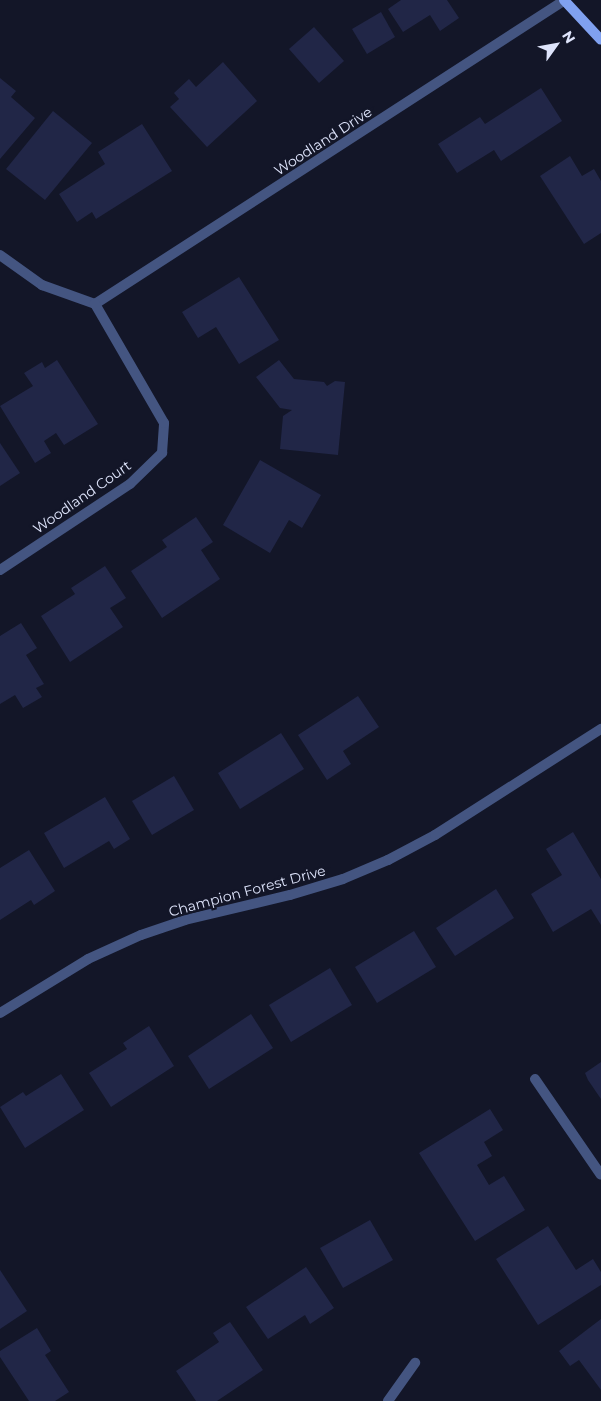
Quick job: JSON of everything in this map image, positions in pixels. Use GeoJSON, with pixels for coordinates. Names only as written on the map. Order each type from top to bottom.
{"type":"FeatureCollection","features":[{"type":"Feature","properties":{"kind":"street"},"geometry":{"type":"LineString","coordinates":[[565,0],[601,40]]}},
{"type":"Feature","properties":{"kind":"street","name":"Woodland Drive"},"geometry":{"type":"LineString","coordinates":[[95,304],[565,0]]}},
{"type":"Feature","properties":{"kind":"street"},"geometry":{"type":"LineString","coordinates":[[0,255],[42,285],[95,304]]}},
{"type":"Feature","properties":{"kind":"street","name":"Woodland Court"},"geometry":{"type":"LineString","coordinates":[[0,570],[130,484],[162,453],[164,423],[95,304]]}},
{"type":"Feature","properties":{"kind":"street","name":"Champion Forest Drive"},"geometry":{"type":"LineString","coordinates":[[0,1013],[88,959],[141,936],[185,920],[290,895],[343,879],[388,860],[436,835],[601,729]]}},
{"type":"Feature","properties":{"kind":"street"},"geometry":{"type":"LineString","coordinates":[[535,1079],[601,1175]]}},
{"type":"Feature","properties":{"kind":"street"},"geometry":{"type":"LineString","coordinates":[[388,1401],[415,1363]]}},
{"type":"Feature","properties":{"kind":"building"},"geometry":{"type":"Polygon","coordinates":[[[401,0],[447,0],[459,18],[440,31],[430,15],[403,32],[388,9],[401,0]]]}},
{"type":"Feature","properties":{"kind":"building"},"geometry":{"type":"Polygon","coordinates":[[[381,12],[395,37],[367,54],[352,29],[381,12]]]}},
{"type":"Feature","properties":{"kind":"building"},"geometry":{"type":"Polygon","coordinates":[[[314,27],[344,61],[319,83],[289,49],[314,27]]]}},
{"type":"Feature","properties":{"kind":"building"},"geometry":{"type":"Polygon","coordinates":[[[223,62],[257,101],[207,147],[170,107],[179,99],[174,93],[189,79],[196,87],[223,62]]]}},
{"type":"Feature","properties":{"kind":"building"},"geometry":{"type":"Polygon","coordinates":[[[0,78],[16,91],[11,97],[35,118],[0,159],[0,78]]]}},
{"type":"Feature","properties":{"kind":"building"},"geometry":{"type":"Polygon","coordinates":[[[541,88],[562,121],[501,161],[494,150],[457,173],[438,144],[480,117],[485,124],[541,88]]]}},
{"type":"Feature","properties":{"kind":"building"},"geometry":{"type":"Polygon","coordinates":[[[53,111],[92,143],[45,200],[6,169],[53,111]]]}},
{"type":"Feature","properties":{"kind":"building"},"geometry":{"type":"Polygon","coordinates":[[[142,124],[172,171],[96,219],[92,212],[77,222],[59,194],[105,164],[98,152],[142,124]]]}},
{"type":"Feature","properties":{"kind":"building"},"geometry":{"type":"Polygon","coordinates":[[[570,156],[582,176],[594,169],[601,181],[601,233],[584,244],[540,176],[570,156]]]}},
{"type":"Feature","properties":{"kind":"building"},"geometry":{"type":"Polygon","coordinates":[[[239,277],[279,340],[239,364],[216,327],[198,338],[182,312],[239,277]]]}},
{"type":"Feature","properties":{"kind":"building"},"geometry":{"type":"Polygon","coordinates":[[[57,360],[98,424],[64,445],[56,433],[44,441],[51,453],[35,463],[0,406],[33,386],[24,373],[42,362],[45,368],[57,360]]]}},
{"type":"Feature","properties":{"kind":"building"},"geometry":{"type":"Polygon","coordinates":[[[279,360],[294,379],[324,382],[327,386],[335,381],[345,382],[338,455],[280,449],[283,416],[292,410],[280,408],[256,377],[279,360]]]}},
{"type":"Feature","properties":{"kind":"building"},"geometry":{"type":"Polygon","coordinates":[[[0,443],[20,473],[0,486],[0,443]]]}},
{"type":"Feature","properties":{"kind":"building"},"geometry":{"type":"Polygon","coordinates":[[[260,460],[321,495],[302,528],[289,520],[270,553],[223,525],[260,460]]]}},
{"type":"Feature","properties":{"kind":"building"},"geometry":{"type":"Polygon","coordinates":[[[196,517],[213,542],[201,550],[220,579],[162,618],[131,571],[167,547],[162,540],[196,517]]]}},
{"type":"Feature","properties":{"kind":"building"},"geometry":{"type":"Polygon","coordinates":[[[105,566],[126,598],[110,608],[123,627],[70,662],[41,616],[75,594],[71,588],[105,566]]]}},
{"type":"Feature","properties":{"kind":"building"},"geometry":{"type":"Polygon","coordinates":[[[21,623],[37,648],[26,655],[44,684],[36,688],[42,697],[23,708],[15,695],[0,704],[0,636],[21,623]]]}},
{"type":"Feature","properties":{"kind":"building"},"geometry":{"type":"Polygon","coordinates":[[[358,696],[379,727],[343,751],[351,764],[327,780],[298,735],[358,696]]]}},
{"type":"Feature","properties":{"kind":"building"},"geometry":{"type":"Polygon","coordinates":[[[281,733],[304,769],[240,809],[218,773],[281,733]]]}},
{"type":"Feature","properties":{"kind":"building"},"geometry":{"type":"Polygon","coordinates":[[[174,776],[194,810],[152,835],[132,801],[174,776]]]}},
{"type":"Feature","properties":{"kind":"building"},"geometry":{"type":"Polygon","coordinates":[[[105,797],[130,839],[114,849],[109,841],[64,868],[44,833],[105,797]]]}},
{"type":"Feature","properties":{"kind":"building"},"geometry":{"type":"Polygon","coordinates":[[[573,832],[601,879],[601,925],[591,909],[553,932],[531,894],[562,875],[546,849],[573,832]]]}},
{"type":"Feature","properties":{"kind":"building"},"geometry":{"type":"Polygon","coordinates":[[[29,850],[55,891],[34,905],[31,900],[0,920],[0,868],[29,850]]]}},
{"type":"Feature","properties":{"kind":"building"},"geometry":{"type":"Polygon","coordinates":[[[496,889],[514,918],[455,956],[436,928],[496,889]]]}},
{"type":"Feature","properties":{"kind":"building"},"geometry":{"type":"Polygon","coordinates":[[[414,931],[436,967],[377,1003],[355,967],[414,931]]]}},
{"type":"Feature","properties":{"kind":"building"},"geometry":{"type":"Polygon","coordinates":[[[330,968],[352,1005],[291,1042],[269,1005],[330,968]]]}},
{"type":"Feature","properties":{"kind":"building"},"geometry":{"type":"Polygon","coordinates":[[[251,1014],[273,1048],[209,1089],[188,1056],[251,1014]]]}},
{"type":"Feature","properties":{"kind":"building"},"geometry":{"type":"Polygon","coordinates":[[[149,1026],[174,1066],[111,1107],[89,1073],[127,1049],[123,1043],[149,1026]]]}},
{"type":"Feature","properties":{"kind":"building"},"geometry":{"type":"Polygon","coordinates":[[[601,1062],[601,1099],[585,1073],[601,1062]]]}},
{"type":"Feature","properties":{"kind":"building"},"geometry":{"type":"Polygon","coordinates":[[[61,1074],[84,1110],[25,1148],[0,1107],[23,1092],[26,1096],[61,1074]]]}},
{"type":"Feature","properties":{"kind":"building"},"geometry":{"type":"Polygon","coordinates":[[[490,1109],[503,1130],[484,1142],[492,1156],[477,1165],[489,1185],[504,1176],[525,1210],[475,1241],[419,1153],[490,1109]]]}},
{"type":"Feature","properties":{"kind":"building"},"geometry":{"type":"Polygon","coordinates":[[[370,1220],[393,1260],[343,1288],[320,1248],[370,1220]]]}},
{"type":"Feature","properties":{"kind":"building"},"geometry":{"type":"Polygon","coordinates":[[[548,1226],[576,1270],[593,1259],[601,1272],[601,1285],[538,1325],[496,1259],[548,1226]]]}},
{"type":"Feature","properties":{"kind":"building"},"geometry":{"type":"Polygon","coordinates":[[[306,1267],[334,1308],[310,1324],[305,1315],[268,1339],[246,1307],[306,1267]]]}},
{"type":"Feature","properties":{"kind":"building"},"geometry":{"type":"Polygon","coordinates":[[[0,1270],[27,1311],[0,1329],[0,1270]]]}},
{"type":"Feature","properties":{"kind":"building"},"geometry":{"type":"Polygon","coordinates":[[[601,1319],[601,1390],[579,1360],[570,1366],[559,1351],[601,1319]]]}},
{"type":"Feature","properties":{"kind":"building"},"geometry":{"type":"Polygon","coordinates":[[[230,1322],[263,1370],[217,1401],[196,1401],[176,1371],[219,1342],[213,1333],[230,1322]]]}},
{"type":"Feature","properties":{"kind":"building"},"geometry":{"type":"Polygon","coordinates":[[[37,1328],[51,1351],[45,1355],[69,1392],[55,1401],[29,1401],[0,1357],[0,1351],[37,1328]]]}}]}
